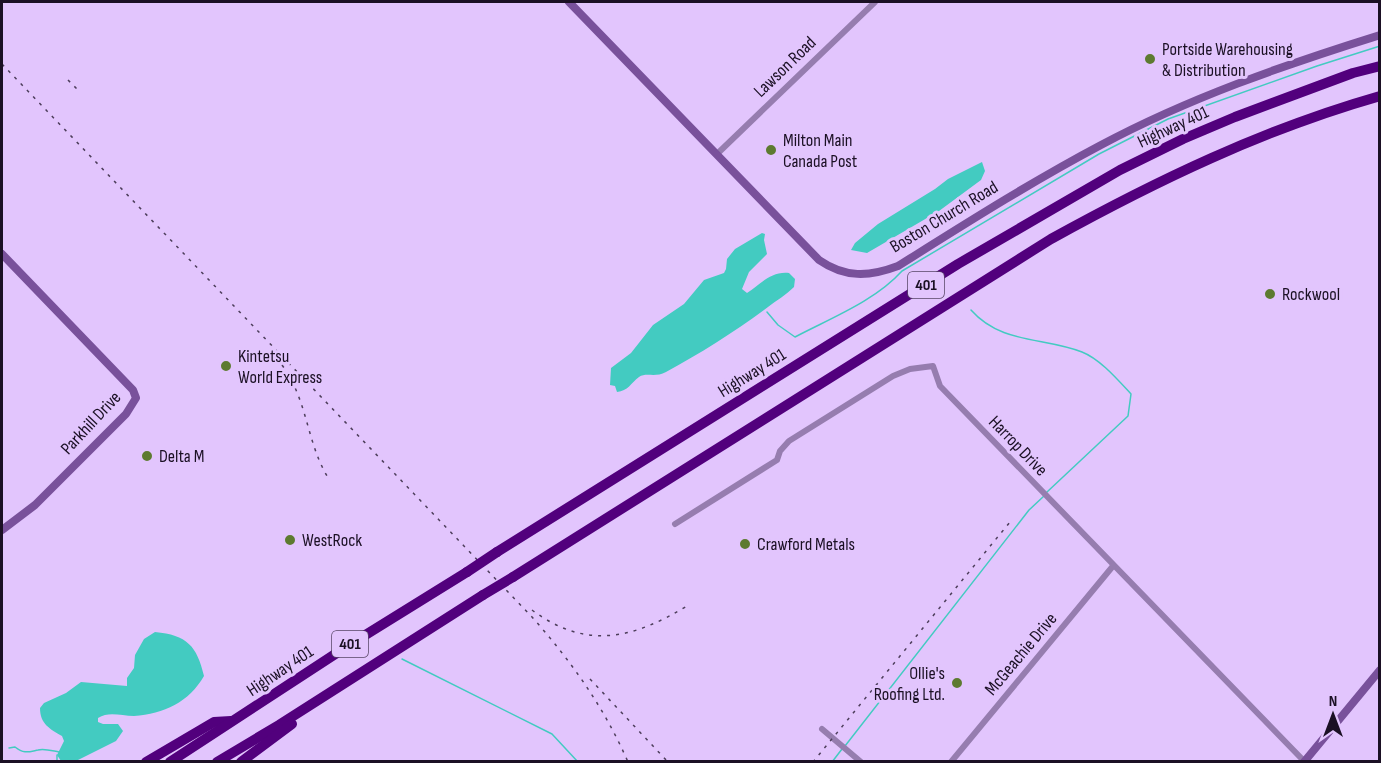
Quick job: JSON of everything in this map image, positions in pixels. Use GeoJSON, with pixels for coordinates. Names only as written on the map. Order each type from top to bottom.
{"type":"FeatureCollection","features":[{"type":"Feature","properties":{"kind":"highway","name":"Highway 401"},"geometry":{"type":"LineString","coordinates":[[170,762],[346,646],[958,264],[1111,175],[1183,139],[1235,117],[1353,73],[1380,66]]}},
{"type":"Feature","properties":{"kind":"highway","name":"401"},"geometry":{"type":"LineString","coordinates":[[217,762],[1051,239],[1131,196],[1248,142],[1313,117],[1380,96]]}},
{"type":"Feature","properties":{"kind":"highway"},"geometry":{"type":"LineString","coordinates":[[241,762],[293,724],[303,710]]}},
{"type":"Feature","properties":{"kind":"highway"},"geometry":{"type":"LineString","coordinates":[[146,762],[214,722],[235,720]]}},
{"type":"Feature","properties":{"kind":"street","name":"Boston Church Road"},"geometry":{"type":"LineString","coordinates":[[569,2],[819,260],[827,266],[846,273],[870,274],[898,266],[1010,196],[1081,156],[1175,109],[1290,64],[1380,35]]}},
{"type":"Feature","properties":{"kind":"street","name":"Lawson Road"},"geometry":{"type":"LineString","coordinates":[[717,154],[875,2]]}},
{"type":"Feature","properties":{"kind":"street","name":"Parkhill Drive"},"geometry":{"type":"LineString","coordinates":[[2,254],[133,390],[136,398],[126,414],[35,505],[2,530]]}},
{"type":"Feature","properties":{"kind":"street","name":"Harrop Drive"},"geometry":{"type":"LineString","coordinates":[[675,524],[777,460],[780,451],[789,441],[892,376],[910,369],[933,366],[940,386],[1304,761]]}},
{"type":"Feature","properties":{"kind":"street","name":"McGeachie Drive"},"geometry":{"type":"LineString","coordinates":[[951,762],[1113,566]]}},
{"type":"Feature","properties":{"kind":"street"},"geometry":{"type":"LineString","coordinates":[[1304,761],[1380,670]]}},
{"type":"Feature","properties":{"kind":"street"},"geometry":{"type":"LineString","coordinates":[[822,729],[861,762]]}},
{"type":"Feature","properties":{"kind":"shaded area"},"geometry":{"type":"Polygon","coordinates":[[[982,162],[985,171],[981,180],[939,211],[867,253],[851,250],[855,243],[878,224],[948,179],[982,162]]]}},
{"type":"Feature","properties":{"kind":"shaded area"},"geometry":{"type":"Polygon","coordinates":[[[762,233],[765,234],[767,254],[749,272],[742,289],[747,293],[766,279],[783,273],[789,273],[795,279],[794,287],[743,325],[692,357],[662,374],[642,376],[627,388],[617,392],[615,386],[610,385],[611,368],[631,353],[653,325],[684,304],[704,280],[724,273],[727,259],[735,249],[762,233]]]}},
{"type":"Feature","properties":{"kind":"shaded area"},"geometry":{"type":"Polygon","coordinates":[[[155,632],[183,639],[194,650],[204,676],[198,685],[183,700],[155,713],[134,716],[111,714],[98,718],[98,722],[103,724],[118,724],[123,731],[116,741],[76,761],[61,761],[57,755],[64,741],[62,736],[44,722],[40,708],[44,703],[66,693],[81,682],[127,686],[127,678],[134,668],[135,655],[144,639],[155,632]]]}},
{"type":"Feature","properties":{"kind":"waterway"},"geometry":{"type":"LineString","coordinates":[[767,312],[778,325],[795,337],[866,300],[902,271],[1099,154],[1168,119],[1380,46]]}},
{"type":"Feature","properties":{"kind":"waterway"},"geometry":{"type":"LineString","coordinates":[[971,310],[983,321],[1009,334],[1067,347],[1089,355],[1108,370],[1131,394],[1128,416],[1047,492]]}},
{"type":"Feature","properties":{"kind":"waterway"},"geometry":{"type":"LineString","coordinates":[[845,746],[1029,510],[1044,496]]}},
{"type":"Feature","properties":{"kind":"waterway"},"geometry":{"type":"LineString","coordinates":[[402,659],[552,734],[578,762]]}},
{"type":"Feature","properties":{"kind":"waterway"},"geometry":{"type":"LineString","coordinates":[[9,748],[15,747],[26,752],[43,749],[59,752]]}},
{"type":"Feature","properties":{"kind":"waterway"},"geometry":{"type":"LineString","coordinates":[[832,762],[842,749]]}},
{"type":"Feature","properties":{"kind":"waterway"},"geometry":{"type":"LineString","coordinates":[[57,755],[57,762]]}},
{"type":"Feature","properties":{"kind":"railway"},"geometry":{"type":"LineString","coordinates":[[2,64],[532,617],[586,685],[628,762]]}},
{"type":"Feature","properties":{"kind":"railway"},"geometry":{"type":"LineString","coordinates":[[68,80],[77,89]]}},
{"type":"Feature","properties":{"kind":"railway"},"geometry":{"type":"LineString","coordinates":[[282,365],[297,392],[315,449],[327,476]]}},
{"type":"Feature","properties":{"kind":"railway"},"geometry":{"type":"LineString","coordinates":[[813,762],[1010,522]]}},
{"type":"Feature","properties":{"kind":"railway"},"geometry":{"type":"LineString","coordinates":[[532,610],[552,623],[572,631],[591,635],[610,635],[648,626],[687,606]]}},
{"type":"Feature","properties":{"kind":"railway"},"geometry":{"type":"LineString","coordinates":[[590,679],[668,762]]}},
{"type":"Feature","properties":{"kind":"place","name":"Portside Warehousing & Distribution"},"geometry":{"type":"Point","coordinates":[1150,59]}},
{"type":"Feature","properties":{"kind":"place","name":"Milton Main Canada Post"},"geometry":{"type":"Point","coordinates":[771,150]}},
{"type":"Feature","properties":{"kind":"place","name":"Rockwool"},"geometry":{"type":"Point","coordinates":[1270,294]}},
{"type":"Feature","properties":{"kind":"place","name":"Kintetsu World Express"},"geometry":{"type":"Point","coordinates":[226,366]}},
{"type":"Feature","properties":{"kind":"place","name":"Delta M"},"geometry":{"type":"Point","coordinates":[147,456]}},
{"type":"Feature","properties":{"kind":"place","name":"WestRock"},"geometry":{"type":"Point","coordinates":[290,540]}},
{"type":"Feature","properties":{"kind":"place","name":"Crawford Metals"},"geometry":{"type":"Point","coordinates":[745,544]}},
{"type":"Feature","properties":{"kind":"place","name":"Ollie's Roofing Ltd."},"geometry":{"type":"Point","coordinates":[957,683]}}]}
